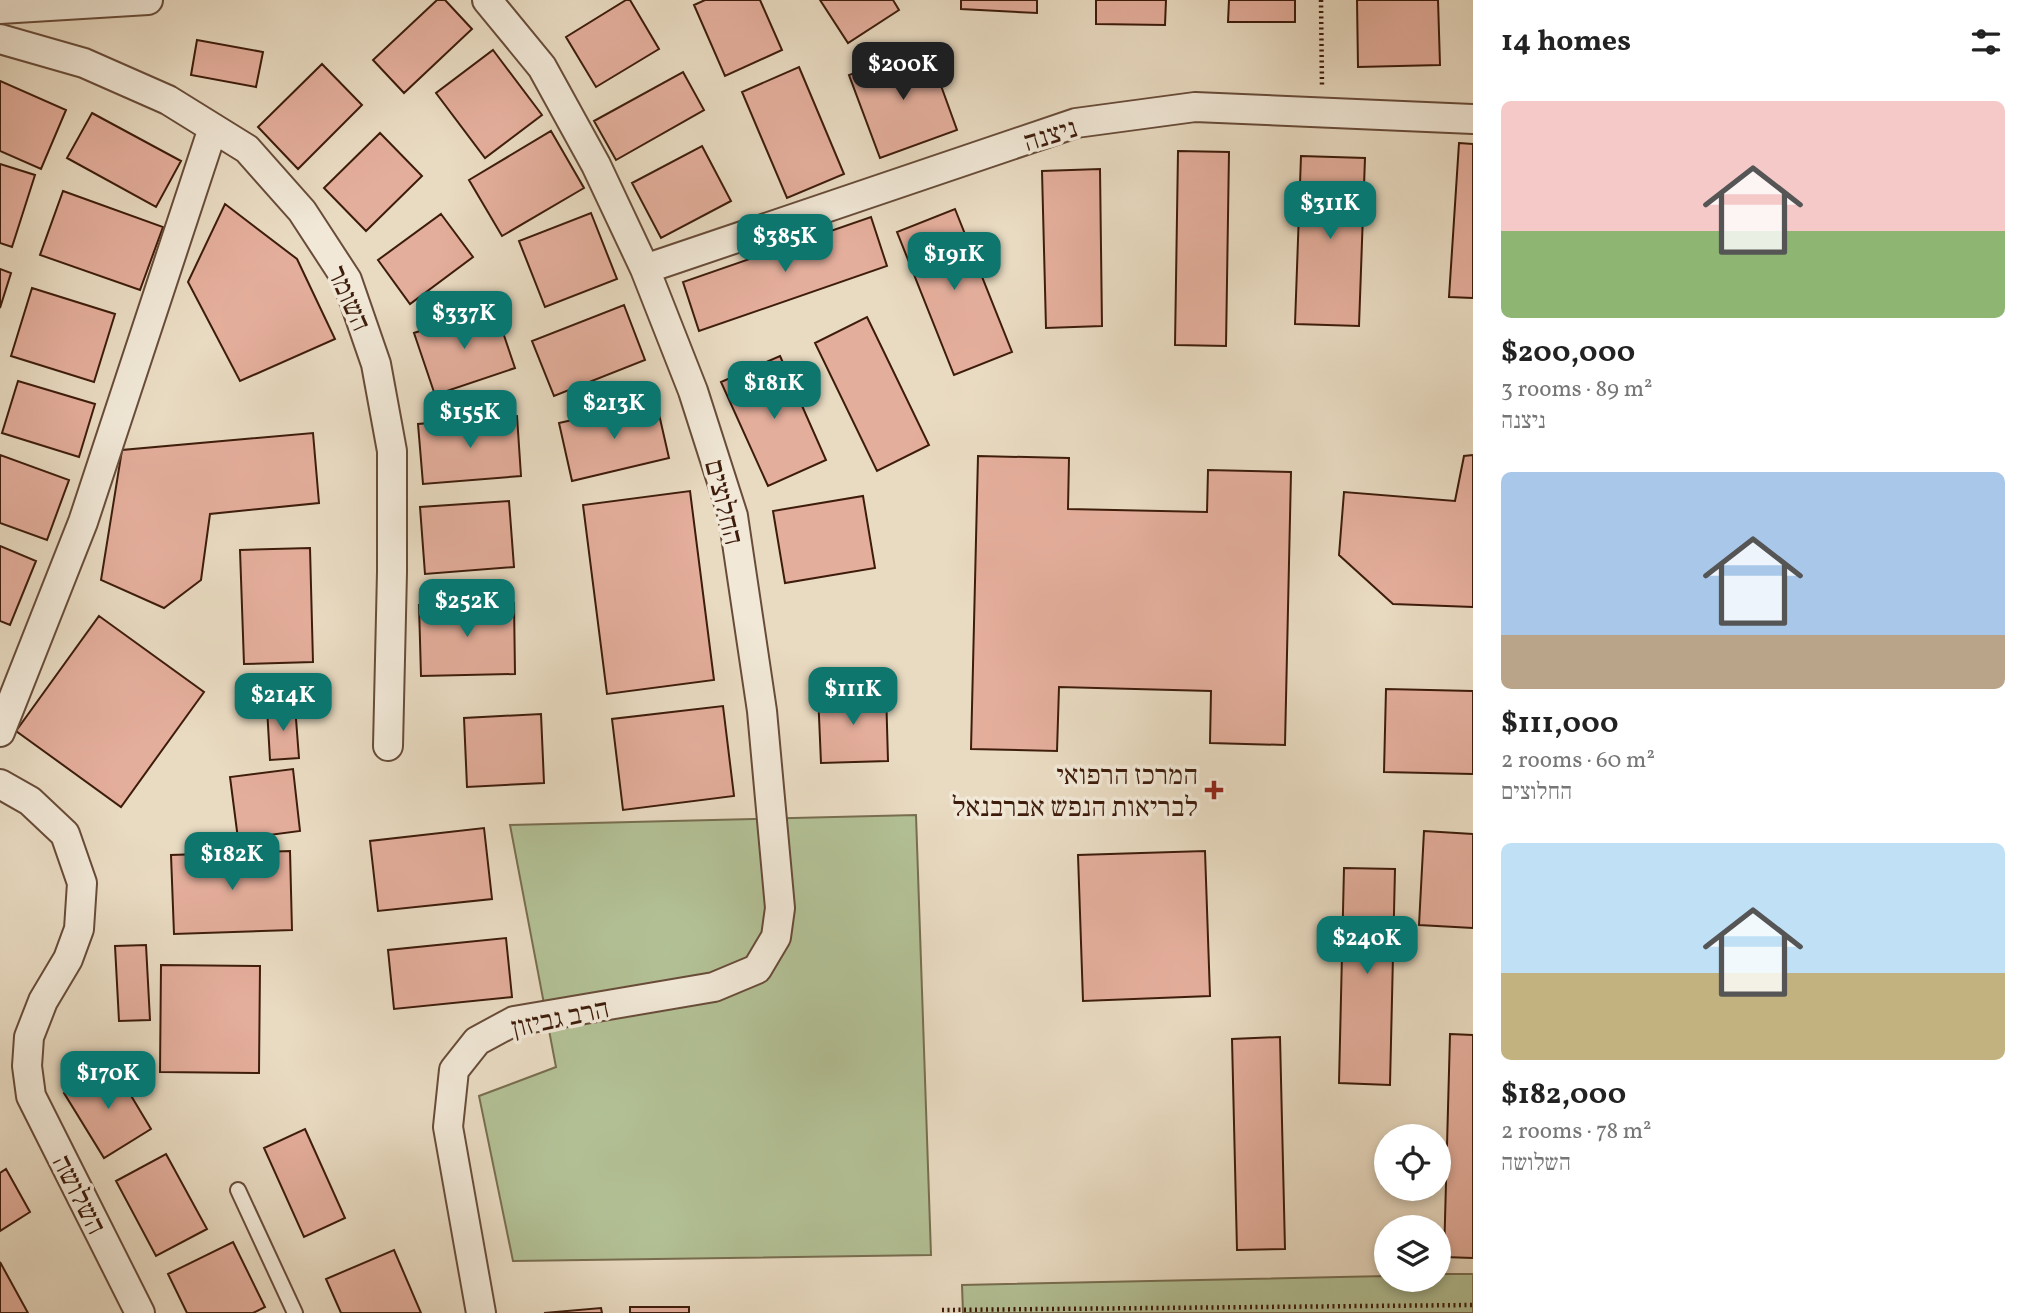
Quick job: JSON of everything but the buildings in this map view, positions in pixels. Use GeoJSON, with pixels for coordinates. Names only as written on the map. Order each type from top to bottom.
{"type":"FeatureCollection","features":[{"type":"Feature","properties":{"kind":"street"},"geometry":{"type":"LineString","coordinates":[[0,9],[148,0]]}},
{"type":"Feature","properties":{"kind":"street","name":"החלוצים"},"geometry":{"type":"LineString","coordinates":[[487,0],[541,67],[596,165],[645,269],[692,391],[733,516],[762,711],[780,908],[776,937],[757,969]]}},
{"type":"Feature","properties":{"kind":"street","name":"השומר"},"geometry":{"type":"LineString","coordinates":[[0,39],[84,63],[168,100],[247,149],[302,211],[347,281],[376,364],[392,451],[393,572],[388,746]]}},
{"type":"Feature","properties":{"kind":"street","name":"ניצנה"},"geometry":{"type":"LineString","coordinates":[[645,269],[1076,123],[1195,107],[1473,119]]}},
{"type":"Feature","properties":{"kind":"street"},"geometry":{"type":"LineString","coordinates":[[0,732],[87,509],[212,128]]}},
{"type":"Feature","properties":{"kind":"street","name":"השלושה"},"geometry":{"type":"LineString","coordinates":[[0,785],[30,801],[65,834],[82,883],[79,929],[68,959],[43,1001],[29,1037],[29,1086],[31,1096],[140,1313]]}},
{"type":"Feature","properties":{"kind":"street","name":"הרב גביזון"},"geometry":{"type":"LineString","coordinates":[[481,1313],[448,1127],[454,1070],[477,1041],[514,1021],[714,987],[757,969]]}},
{"type":"Feature","properties":{"kind":"lane"},"geometry":{"type":"LineString","coordinates":[[238,1190],[295,1313]]}},
{"type":"Feature","properties":{"kind":"path"},"geometry":{"type":"LineString","coordinates":[[1321,0],[1323,113]]}},
{"type":"Feature","properties":{"kind":"path"},"geometry":{"type":"LineString","coordinates":[[942,1310],[1473,1305]]}},
{"type":"Feature","properties":{"kind":"green space"},"geometry":{"type":"Polygon","coordinates":[[[916,815],[931,1255],[513,1261],[479,1096],[556,1067],[510,825],[916,815]]]}},
{"type":"Feature","properties":{"kind":"green space"},"geometry":{"type":"Polygon","coordinates":[[[1451,1274],[1473,1274],[1473,1313],[963,1313],[962,1285],[1374,1276],[1374,1292],[1451,1292],[1451,1274]]]}},
{"type":"Feature","properties":{"kind":"place","name":"המרכז הרפואי לבריאות הנפש אברבנאל"},"geometry":{"type":"Point","coordinates":[1214,790]}}]}
